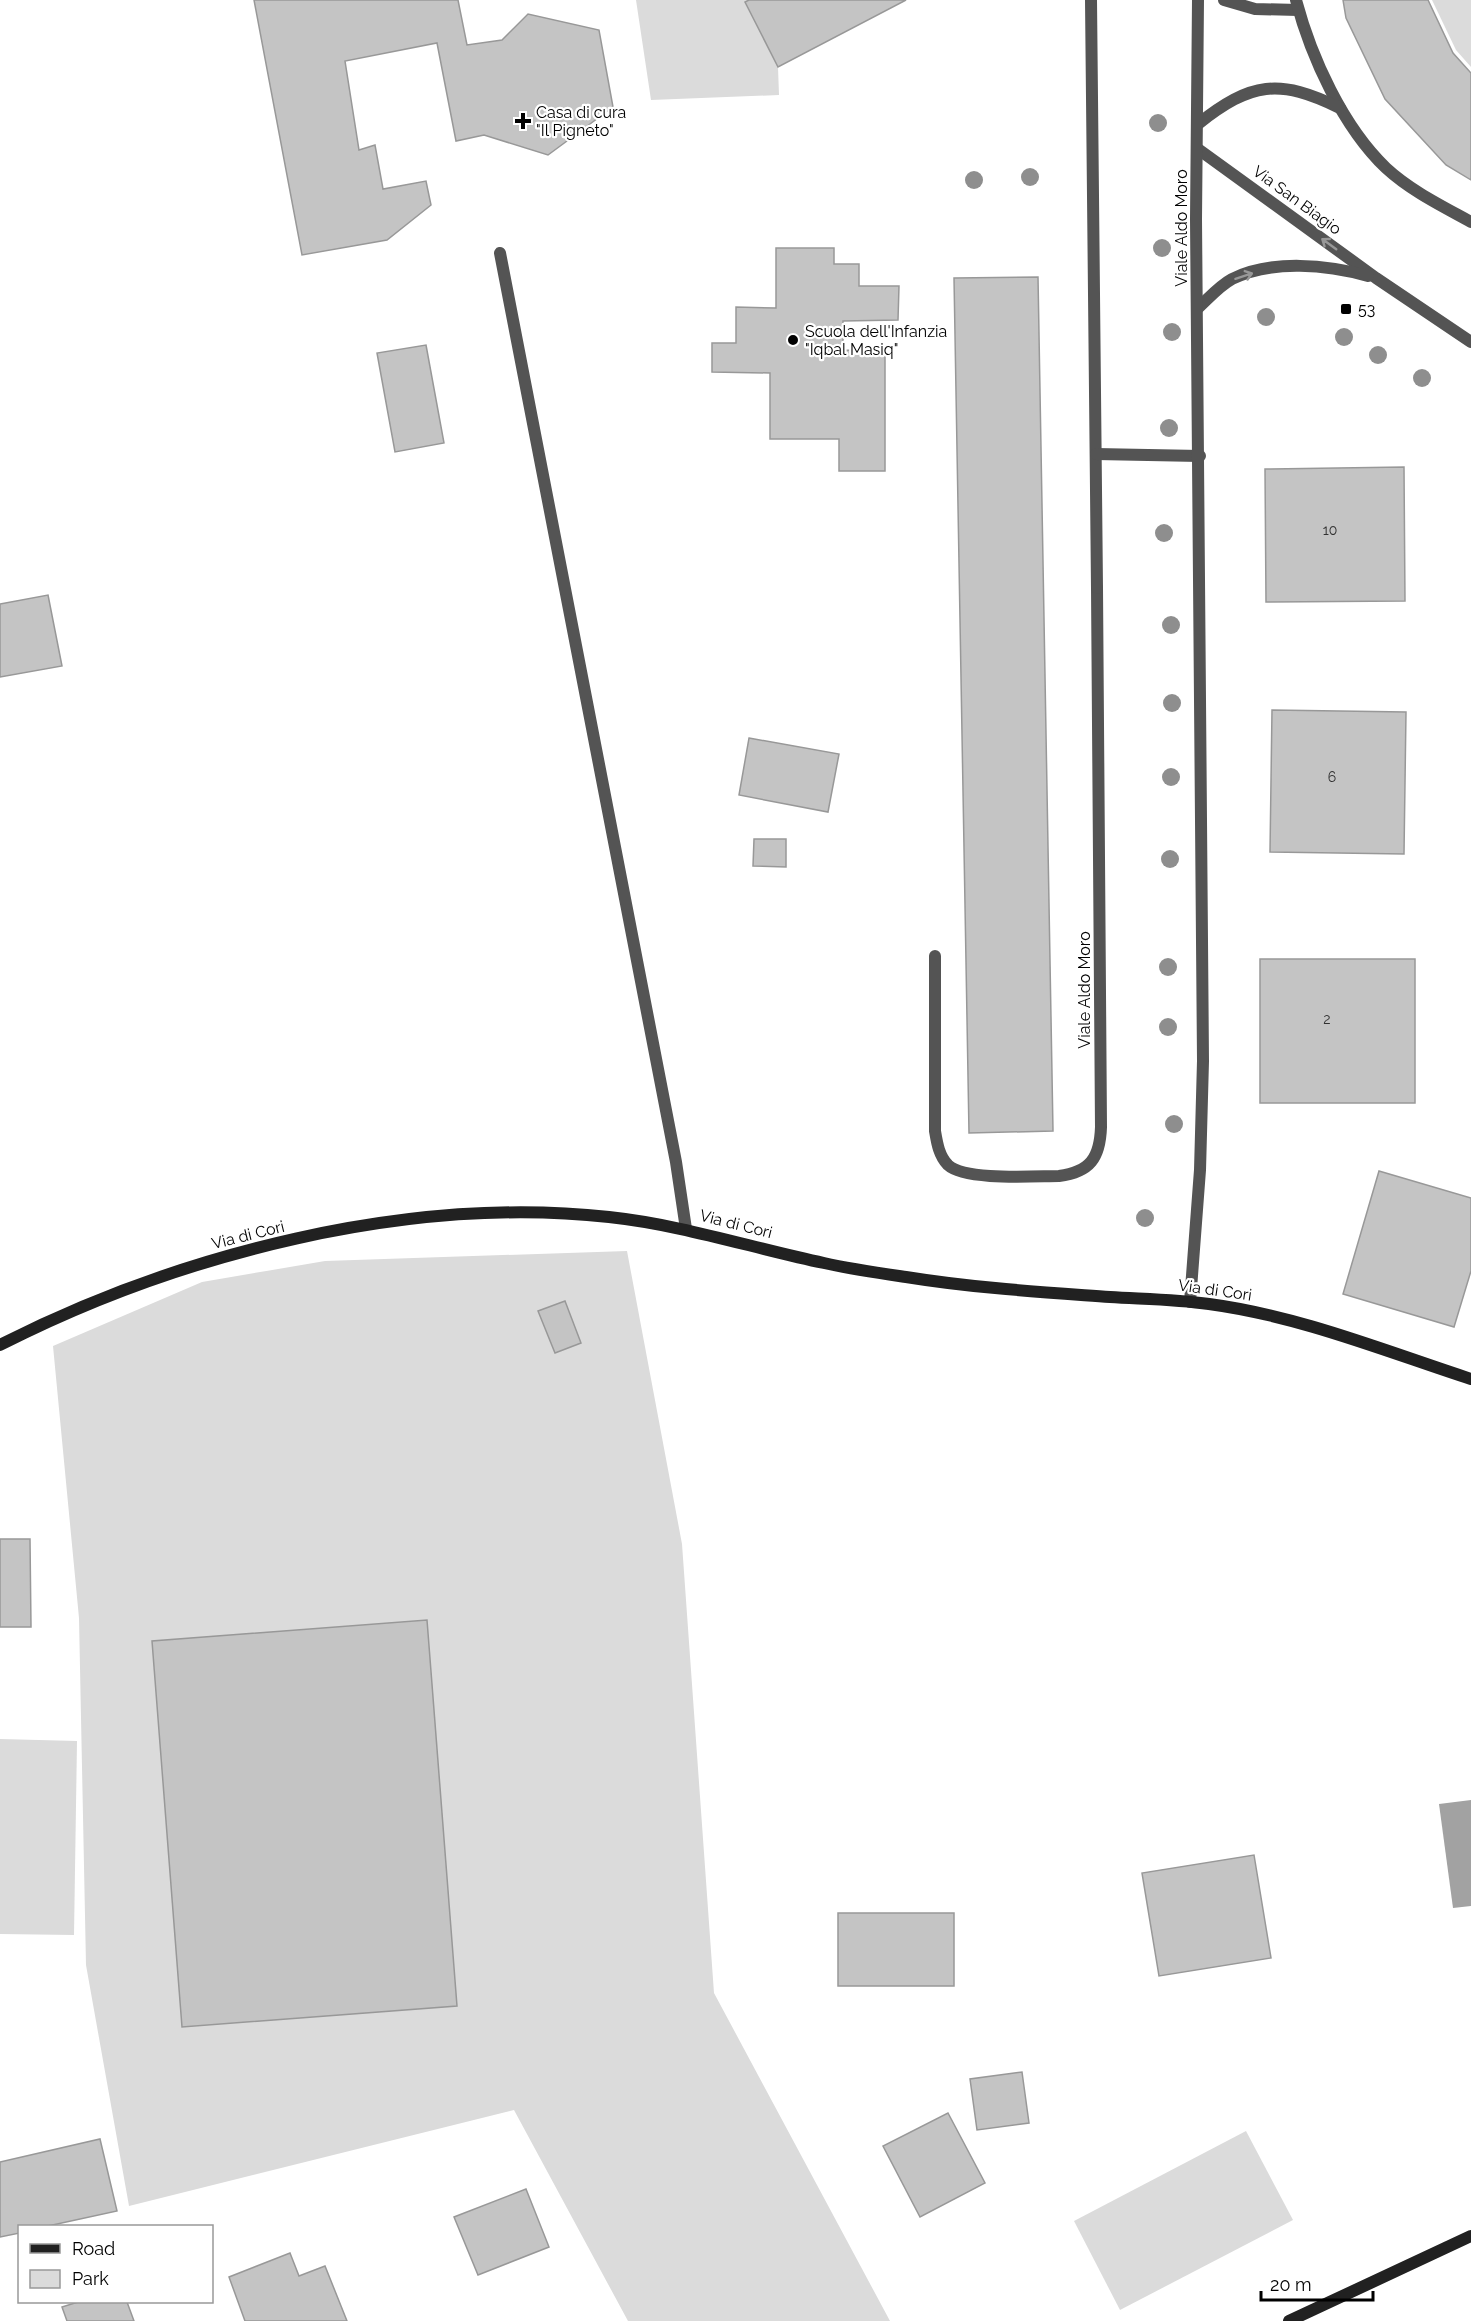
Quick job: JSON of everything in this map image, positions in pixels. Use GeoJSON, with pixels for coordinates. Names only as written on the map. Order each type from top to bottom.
{"type":"FeatureCollection","features":[{"type":"Feature","properties":{"kind":"main road","name":"Via di Cori"},"geometry":{"type":"LineString","coordinates":[[0,1345],[80,1308],[182,1270],[286,1242],[364,1226],[430,1218],[539,1214],[612,1217],[687,1228],[822,1263],[992,1289],[1190,1302],[1248,1311],[1289,1320],[1471,1379]]}},
{"type":"Feature","properties":{"kind":"main road"},"geometry":{"type":"LineString","coordinates":[[1289,2321],[1471,2236]]}},
{"type":"Feature","properties":{"kind":"street","name":"Viale Aldo Moro"},"geometry":{"type":"LineString","coordinates":[[934,956],[935,1131],[941,1155],[949,1166],[971,1174],[1059,1176],[1072,1175],[1083,1169],[1092,1162],[1098,1152],[1101,1127],[1091,0]]}},
{"type":"Feature","properties":{"kind":"street","name":"Viale Aldo Moro"},"geometry":{"type":"LineString","coordinates":[[1190,1302],[1201,1160],[1204,1050],[1197,309],[1198,0]]}},
{"type":"Feature","properties":{"kind":"street"},"geometry":{"type":"LineString","coordinates":[[1224,0],[1255,9],[1297,5],[1318,61],[1340,108],[1363,143],[1387,169],[1419,193],[1471,222]]}},
{"type":"Feature","properties":{"kind":"street"},"geometry":{"type":"LineString","coordinates":[[1198,124],[1231,99],[1264,89],[1299,92],[1340,108]]}},
{"type":"Feature","properties":{"kind":"street","name":"Via San Biagio"},"geometry":{"type":"LineString","coordinates":[[1198,148],[1376,278],[1471,342]]}},
{"type":"Feature","properties":{"kind":"street"},"geometry":{"type":"LineString","coordinates":[[500,254],[687,1228]]}},
{"type":"Feature","properties":{"kind":"street","name":"Via San Biagio"},"geometry":{"type":"LineString","coordinates":[[1197,309],[1231,280],[1269,269],[1318,267],[1349,271],[1376,278]]}},
{"type":"Feature","properties":{"kind":"street"},"geometry":{"type":"LineString","coordinates":[[1096,454],[1200,456]]}},
{"type":"Feature","properties":{"kind":"green space"},"geometry":{"type":"Polygon","coordinates":[[[636,0],[749,0],[745,3],[778,67],[779,95],[651,100],[636,0]]]}},
{"type":"Feature","properties":{"kind":"green space"},"geometry":{"type":"Polygon","coordinates":[[[1432,0],[1471,0],[1471,67],[1456,50],[1432,0]]]}},
{"type":"Feature","properties":{"kind":"green space"},"geometry":{"type":"Polygon","coordinates":[[[627,1251],[682,1544],[714,1993],[890,2321],[628,2321],[514,2110],[129,2206],[86,1965],[79,1618],[53,1346],[202,1282],[325,1261],[627,1251]]]}},
{"type":"Feature","properties":{"kind":"green space"},"geometry":{"type":"Polygon","coordinates":[[[0,1739],[77,1741],[74,1935],[0,1934],[0,1739]]]}},
{"type":"Feature","properties":{"kind":"green space"},"geometry":{"type":"Polygon","coordinates":[[[1246,2131],[1293,2220],[1120,2310],[1074,2221],[1246,2131]]]}},
{"type":"Feature","properties":{"kind":"shaded area"},"geometry":{"type":"Polygon","coordinates":[[[1471,1800],[1471,1906],[1453,1908],[1439,1804],[1471,1800]]]}},
{"type":"Feature","properties":{"kind":"building","name":"Casa di cura \"Il Pigneto\""},"geometry":{"type":"Polygon","coordinates":[[[254,0],[458,0],[467,45],[502,40],[528,14],[599,30],[613,107],[548,155],[484,135],[456,141],[437,43],[345,61],[359,150],[375,145],[383,189],[426,181],[431,205],[387,240],[302,255],[254,0]]]}},
{"type":"Feature","properties":{"kind":"building"},"geometry":{"type":"Polygon","coordinates":[[[749,0],[906,0],[778,67],[745,2],[749,0]]]}},
{"type":"Feature","properties":{"kind":"building"},"geometry":{"type":"Polygon","coordinates":[[[1343,0],[1428,0],[1453,53],[1471,73],[1471,180],[1446,165],[1385,99],[1346,18],[1343,0]]]}},
{"type":"Feature","properties":{"kind":"building"},"geometry":{"type":"Polygon","coordinates":[[[776,248],[834,248],[834,264],[859,264],[859,286],[899,286],[898,320],[843,321],[843,350],[885,351],[885,471],[839,471],[839,439],[770,439],[770,373],[712,372],[712,343],[736,343],[736,307],[776,308],[776,248]]]}},
{"type":"Feature","properties":{"kind":"building"},"geometry":{"type":"Polygon","coordinates":[[[1038,277],[1053,1131],[969,1133],[954,278],[1038,277]]]}},
{"type":"Feature","properties":{"kind":"building"},"geometry":{"type":"Polygon","coordinates":[[[426,345],[444,443],[395,452],[377,353],[426,345]]]}},
{"type":"Feature","properties":{"kind":"building"},"geometry":{"type":"Polygon","coordinates":[[[1404,467],[1405,601],[1266,602],[1265,469],[1404,467]]]}},
{"type":"Feature","properties":{"kind":"building"},"geometry":{"type":"Polygon","coordinates":[[[48,595],[62,666],[0,677],[0,604],[48,595]]]}},
{"type":"Feature","properties":{"kind":"building"},"geometry":{"type":"Polygon","coordinates":[[[1272,710],[1406,712],[1404,854],[1270,852],[1272,710]]]}},
{"type":"Feature","properties":{"kind":"building"},"geometry":{"type":"Polygon","coordinates":[[[749,738],[839,754],[828,812],[739,795],[749,738]]]}},
{"type":"Feature","properties":{"kind":"building"},"geometry":{"type":"Polygon","coordinates":[[[754,839],[786,839],[786,867],[753,866],[754,839]]]}},
{"type":"Feature","properties":{"kind":"building"},"geometry":{"type":"Polygon","coordinates":[[[1260,959],[1415,959],[1415,1103],[1260,1103],[1260,959]]]}},
{"type":"Feature","properties":{"kind":"building"},"geometry":{"type":"Polygon","coordinates":[[[1379,1171],[1471,1198],[1471,1271],[1454,1327],[1343,1294],[1379,1171]]]}},
{"type":"Feature","properties":{"kind":"building"},"geometry":{"type":"Polygon","coordinates":[[[565,1301],[581,1343],[555,1353],[538,1311],[565,1301]]]}},
{"type":"Feature","properties":{"kind":"building"},"geometry":{"type":"Polygon","coordinates":[[[0,1539],[30,1539],[31,1627],[0,1627],[0,1539]]]}},
{"type":"Feature","properties":{"kind":"building"},"geometry":{"type":"Polygon","coordinates":[[[427,1620],[457,2006],[182,2027],[152,1641],[427,1620]]]}},
{"type":"Feature","properties":{"kind":"building"},"geometry":{"type":"Polygon","coordinates":[[[1254,1855],[1271,1958],[1159,1976],[1142,1873],[1254,1855]]]}},
{"type":"Feature","properties":{"kind":"building"},"geometry":{"type":"Polygon","coordinates":[[[838,1913],[954,1913],[954,1986],[838,1986],[838,1913]]]}},
{"type":"Feature","properties":{"kind":"building"},"geometry":{"type":"Polygon","coordinates":[[[1022,2072],[1029,2123],[977,2130],[970,2079],[1022,2072]]]}},
{"type":"Feature","properties":{"kind":"building"},"geometry":{"type":"Polygon","coordinates":[[[948,2113],[985,2183],[920,2217],[883,2146],[948,2113]]]}},
{"type":"Feature","properties":{"kind":"building"},"geometry":{"type":"Polygon","coordinates":[[[100,2139],[117,2211],[53,2225],[18,2225],[18,2233],[0,2237],[0,2162],[100,2139]]]}},
{"type":"Feature","properties":{"kind":"building"},"geometry":{"type":"Polygon","coordinates":[[[526,2189],[549,2247],[478,2275],[454,2217],[526,2189]]]}},
{"type":"Feature","properties":{"kind":"building"},"geometry":{"type":"Polygon","coordinates":[[[290,2253],[299,2276],[325,2266],[347,2321],[245,2321],[229,2277],[290,2253]]]}},
{"type":"Feature","properties":{"kind":"building"},"geometry":{"type":"Polygon","coordinates":[[[75,2303],[127,2303],[134,2321],[67,2321],[62,2307],[75,2303]]]}},
{"type":"Feature","properties":{"kind":"place","name":"Casa di cura \"Il Pigneto\""},"geometry":{"type":"Point","coordinates":[523,121]}},
{"type":"Feature","properties":{"kind":"place","name":"53"},"geometry":{"type":"Point","coordinates":[1346,309]}},
{"type":"Feature","properties":{"kind":"place","name":"Scuola dell'Infanzia \"Iqbal Masiq\""},"geometry":{"type":"Point","coordinates":[793,340]}}]}
